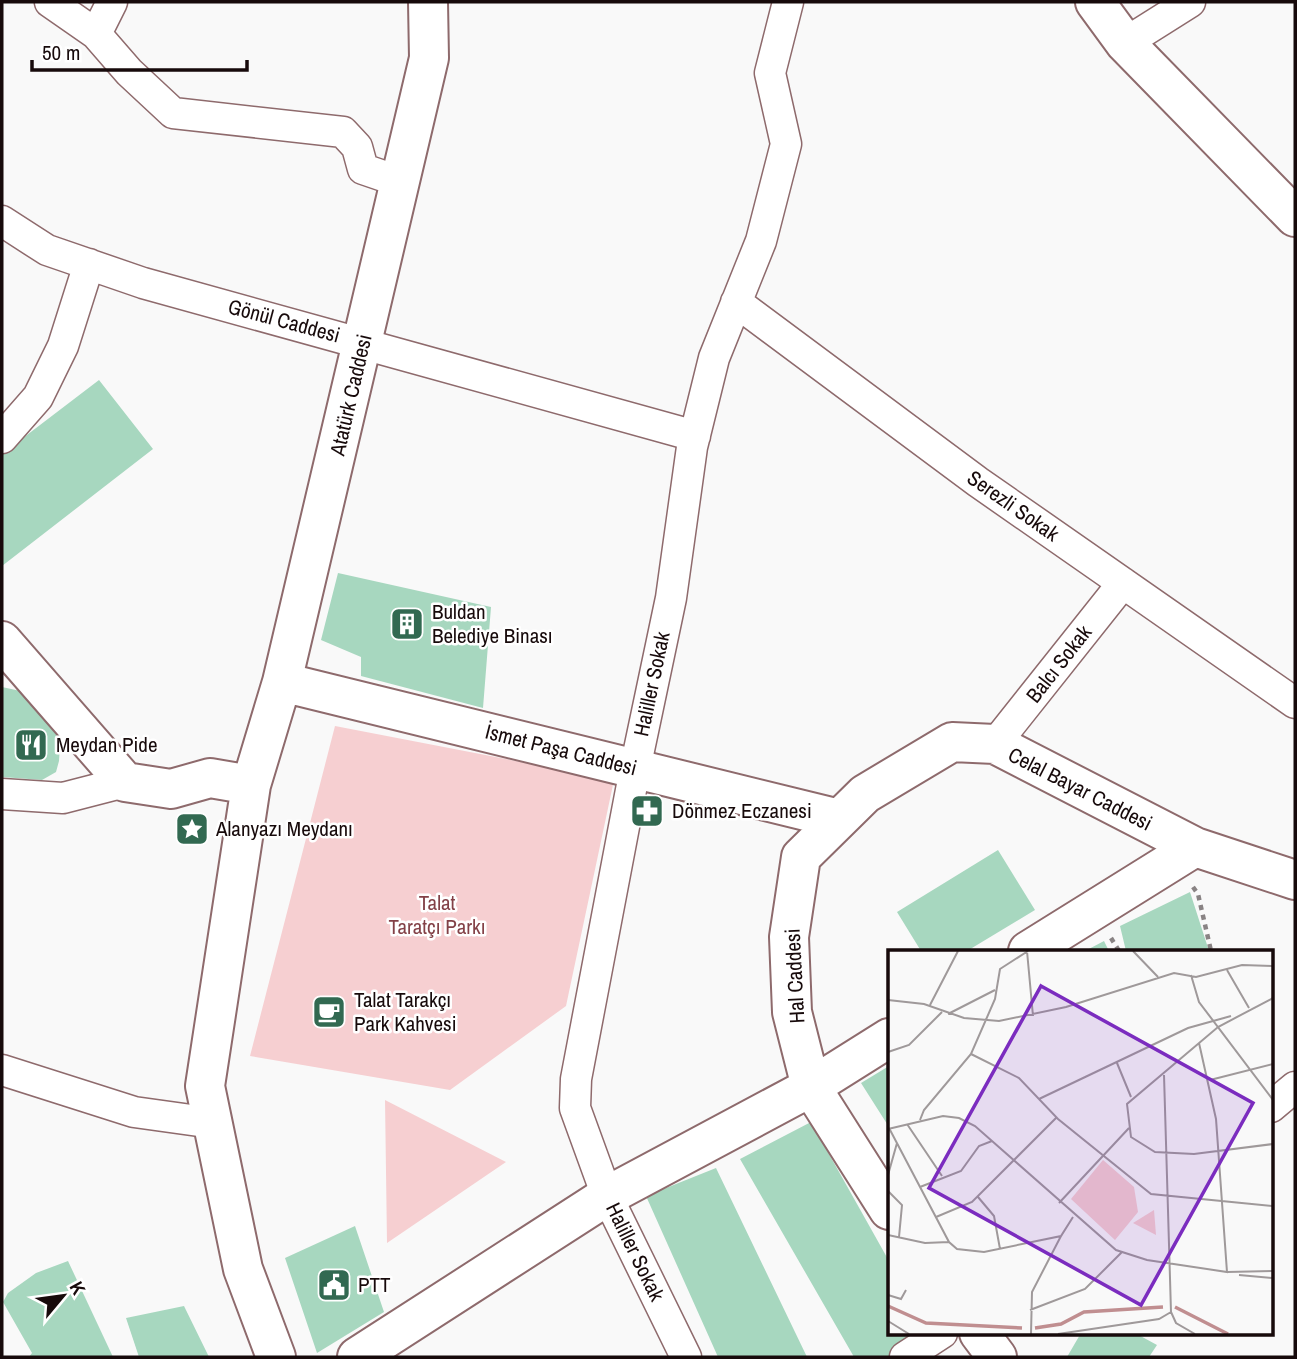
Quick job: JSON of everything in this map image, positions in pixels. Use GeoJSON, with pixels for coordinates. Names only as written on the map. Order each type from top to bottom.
{"type":"FeatureCollection","features":[{"type":"Feature","properties":{"kind":"street"},"geometry":{"type":"LineString","coordinates":[[50,2],[96,34],[129,72],[173,113],[343,132],[357,146],[363,169],[401,182]]}},
{"type":"Feature","properties":{"kind":"street"},"geometry":{"type":"LineString","coordinates":[[96,34],[112,2]]}},
{"type":"Feature","properties":{"kind":"street","name":"Atatürk Caddesi"},"geometry":{"type":"LineString","coordinates":[[276,1357],[243,1269],[205,1086],[251,785],[282,682],[401,182],[429,58],[428,2]]}},
{"type":"Feature","properties":{"kind":"street","name":"Haliller Sokak"},"geometry":{"type":"LineString","coordinates":[[686,1357],[607,1196],[575,1108],[576,1079],[635,769],[671,598],[695,436],[714,358],[761,241],[786,144],[770,73],[788,2]]}},
{"type":"Feature","properties":{"kind":"street"},"geometry":{"type":"LineString","coordinates":[[1095,2],[1125,43],[1295,217]]}},
{"type":"Feature","properties":{"kind":"street"},"geometry":{"type":"LineString","coordinates":[[1125,43],[1190,2]]}},
{"type":"Feature","properties":{"kind":"street","name":"Gönül Caddesi"},"geometry":{"type":"LineString","coordinates":[[2,221],[47,250],[144,283],[695,436]]}},
{"type":"Feature","properties":{"kind":"street"},"geometry":{"type":"LineString","coordinates":[[2,438],[38,397],[63,346],[89,264]]}},
{"type":"Feature","properties":{"kind":"street","name":"Serezli Sokak"},"geometry":{"type":"LineString","coordinates":[[736,302],[978,482],[1295,703]]}},
{"type":"Feature","properties":{"kind":"street","name":"Balcı Sokak"},"geometry":{"type":"LineString","coordinates":[[995,744],[1123,583]]}},
{"type":"Feature","properties":{"kind":"street"},"geometry":{"type":"LineString","coordinates":[[2,641],[125,782]]}},
{"type":"Feature","properties":{"kind":"street","name":"İsmet Paşa Caddesi"},"geometry":{"type":"LineString","coordinates":[[282,682],[839,819]]}},
{"type":"Feature","properties":{"kind":"street","name":"Celal Bayar Caddesi"},"geometry":{"type":"LineString","coordinates":[[839,819],[865,794],[952,742],[995,744],[1185,854],[1295,880]]}},
{"type":"Feature","properties":{"kind":"street"},"geometry":{"type":"LineString","coordinates":[[2,794],[63,798],[125,782],[171,789],[210,778],[251,785]]}},
{"type":"Feature","properties":{"kind":"street","name":"Hal Caddesi"},"geometry":{"type":"LineString","coordinates":[[839,819],[801,857],[789,937],[792,1012],[811,1087],[888,1208]]}},
{"type":"Feature","properties":{"kind":"street"},"geometry":{"type":"LineString","coordinates":[[1030,950],[1185,854]]}},
{"type":"Feature","properties":{"kind":"street"},"geometry":{"type":"LineString","coordinates":[[357,1357],[607,1196],[811,1087],[888,1039]]}},
{"type":"Feature","properties":{"kind":"street"},"geometry":{"type":"LineString","coordinates":[[2,1070],[134,1112],[212,1123]]}},
{"type":"Feature","properties":{"kind":"street"},"geometry":{"type":"LineString","coordinates":[[1272,1106],[1295,1087]]}},
{"type":"Feature","properties":{"kind":"street"},"geometry":{"type":"LineString","coordinates":[[905,1357],[940,1334]]}},
{"type":"Feature","properties":{"kind":"street"},"geometry":{"type":"LineString","coordinates":[[980,1334],[998,1357]]}},
{"type":"Feature","properties":{"kind":"path"},"geometry":{"type":"LineString","coordinates":[[1185,854],[1212,950]]}},
{"type":"Feature","properties":{"kind":"green space","name":"Talat Taratçı Parkı"},"geometry":{"type":"Polygon","coordinates":[[[335,726],[614,780],[566,1006],[450,1090],[250,1056],[335,726]]]}},
{"type":"Feature","properties":{"kind":"green space"},"geometry":{"type":"Polygon","coordinates":[[[385,1100],[506,1162],[387,1243],[385,1100]]]}},
{"type":"Feature","properties":{"kind":"building"},"geometry":{"type":"Polygon","coordinates":[[[99,380],[153,449],[2,566],[2,454],[99,380]]]}},
{"type":"Feature","properties":{"kind":"building","name":"Buldan Belediye Binası"},"geometry":{"type":"Polygon","coordinates":[[[338,573],[491,607],[483,708],[361,676],[361,657],[321,640],[338,573]]]}},
{"type":"Feature","properties":{"kind":"building","name":"Meydan Pide"},"geometry":{"type":"Polygon","coordinates":[[[2,687],[48,697],[61,729],[59,761],[56,772],[42,780],[2,777],[2,687]]]}},
{"type":"Feature","properties":{"kind":"building"},"geometry":{"type":"Polygon","coordinates":[[[998,850],[1035,910],[969,950],[920,950],[897,912],[998,850]]]}},
{"type":"Feature","properties":{"kind":"building"},"geometry":{"type":"Polygon","coordinates":[[[1190,892],[1209,950],[1126,950],[1120,926],[1190,892]]]}},
{"type":"Feature","properties":{"kind":"building"},"geometry":{"type":"Polygon","coordinates":[[[1104,941],[1108,950],[1087,950],[1104,941]]]}},
{"type":"Feature","properties":{"kind":"building"},"geometry":{"type":"Polygon","coordinates":[[[888,1067],[888,1125],[861,1083],[888,1067]]]}},
{"type":"Feature","properties":{"kind":"building"},"geometry":{"type":"Polygon","coordinates":[[[811,1122],[888,1259],[888,1334],[930,1334],[896,1357],[854,1357],[740,1159],[811,1122]]]}},
{"type":"Feature","properties":{"kind":"building"},"geometry":{"type":"Polygon","coordinates":[[[716,1168],[807,1357],[718,1357],[646,1196],[716,1168]]]}},
{"type":"Feature","properties":{"kind":"building","name":"PTT"},"geometry":{"type":"Polygon","coordinates":[[[355,1226],[384,1312],[317,1353],[285,1258],[355,1226]]]}},
{"type":"Feature","properties":{"kind":"building"},"geometry":{"type":"Polygon","coordinates":[[[68,1261],[113,1357],[29,1357],[32,1353],[3,1302],[8,1293],[36,1273],[68,1261]]]}},
{"type":"Feature","properties":{"kind":"building"},"geometry":{"type":"Polygon","coordinates":[[[184,1306],[209,1357],[139,1357],[126,1318],[184,1306]]]}},
{"type":"Feature","properties":{"kind":"building"},"geometry":{"type":"Polygon","coordinates":[[[1080,1334],[1137,1334],[1157,1345],[1149,1357],[1067,1357],[1080,1334]]]}},
{"type":"Feature","properties":{"kind":"place","name":"Buldan Belediye Binası"},"geometry":{"type":"Point","coordinates":[407,624]}},
{"type":"Feature","properties":{"kind":"place","name":"Meydan Pide"},"geometry":{"type":"Point","coordinates":[31,745]}},
{"type":"Feature","properties":{"kind":"place","name":"Dönmez Eczanesi"},"geometry":{"type":"Point","coordinates":[647,811]}},
{"type":"Feature","properties":{"kind":"place","name":"Alanyazı Meydanı"},"geometry":{"type":"Point","coordinates":[192,829]}},
{"type":"Feature","properties":{"kind":"place","name":"Talat Tarakçı Park Kahvesi"},"geometry":{"type":"Point","coordinates":[329,1012]}},
{"type":"Feature","properties":{"kind":"place","name":"PTT"},"geometry":{"type":"Point","coordinates":[334,1285]}}]}
